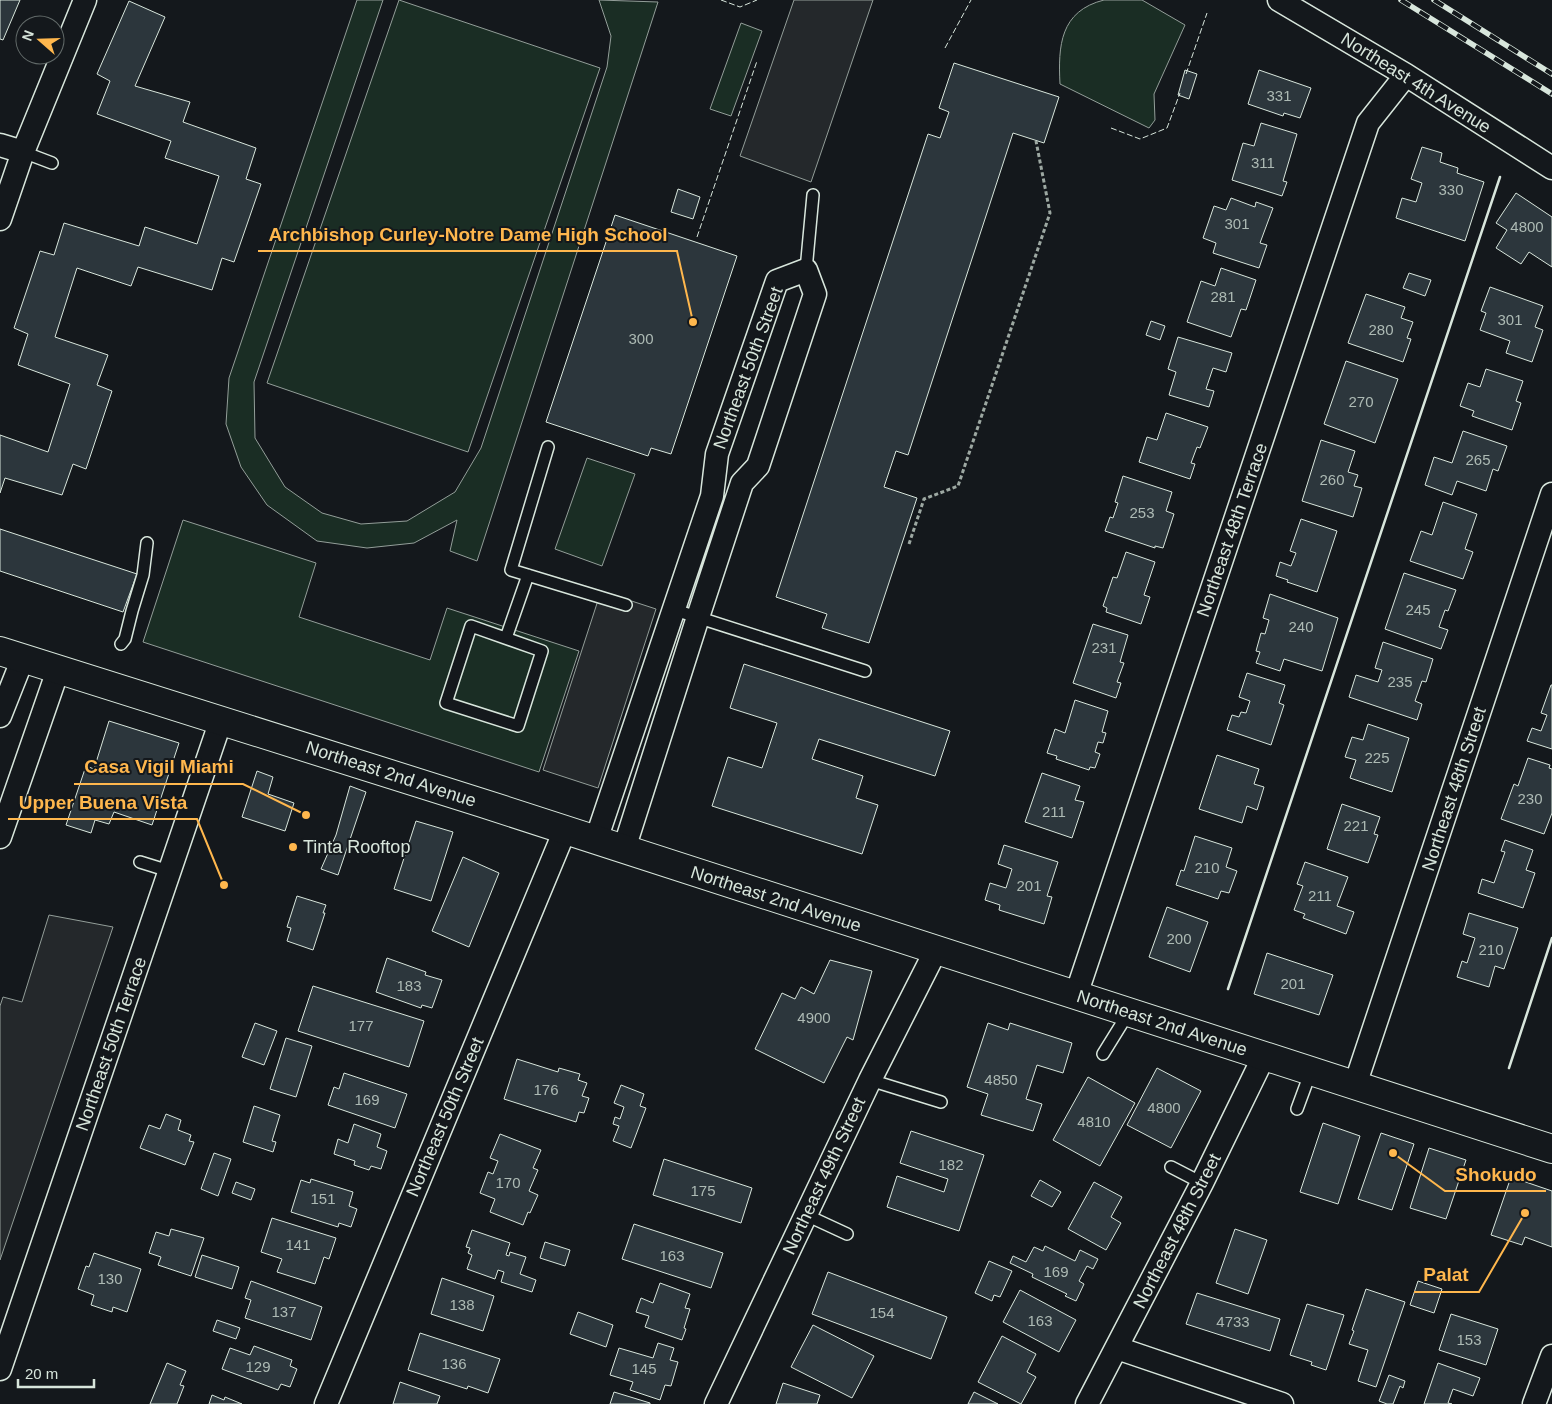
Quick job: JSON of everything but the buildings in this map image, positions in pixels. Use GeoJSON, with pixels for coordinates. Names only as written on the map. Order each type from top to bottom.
{"type":"FeatureCollection","features":[{"type":"Feature","properties":{"kind":"main road","name":"Northeast 2nd Avenue"},"geometry":{"type":"LineString","coordinates":[[12,655],[565,830],[1552,1149]]}},
{"type":"Feature","properties":{"kind":"street"},"geometry":{"type":"LineString","coordinates":[[0,219],[23,152],[85,0]]}},
{"type":"Feature","properties":{"kind":"street","name":"Northeast 4th Avenue"},"geometry":{"type":"LineString","coordinates":[[1279,0],[1406,75],[1552,168]]}},
{"type":"Feature","properties":{"kind":"street","name":"Northeast 48th Terrace"},"geometry":{"type":"LineString","coordinates":[[1076,995],[1368,123],[1406,75]]}},
{"type":"Feature","properties":{"kind":"street"},"geometry":{"type":"LineString","coordinates":[[0,145],[23,152]]}},
{"type":"Feature","properties":{"kind":"street","name":"Northeast 50th Street"},"geometry":{"type":"LineString","coordinates":[[596,840],[712,496],[717,454],[777,281],[806,270],[814,294],[758,466],[742,483],[624,849]]}},
{"type":"Feature","properties":{"kind":"street","name":"Northeast 48th Street"},"geometry":{"type":"LineString","coordinates":[[1355,1085],[1552,494]]}},
{"type":"Feature","properties":{"kind":"street"},"geometry":{"type":"LineString","coordinates":[[0,716],[12,655]]}},
{"type":"Feature","properties":{"kind":"street"},"geometry":{"type":"LineString","coordinates":[[0,837],[58,670]]}},
{"type":"Feature","properties":{"kind":"street","name":"Northeast 50th Terrace"},"geometry":{"type":"LineString","coordinates":[[0,1369],[4,1344],[221,720]]}},
{"type":"Feature","properties":{"kind":"street","name":"Northeast 50th Street"},"geometry":{"type":"LineString","coordinates":[[326,1404],[565,830]]}},
{"type":"Feature","properties":{"kind":"street","name":"Northeast 49th Street"},"geometry":{"type":"LineString","coordinates":[[716,1404],[870,1080],[936,950]]}},
{"type":"Feature","properties":{"kind":"street","name":"Northeast 48th Street"},"geometry":{"type":"LineString","coordinates":[[1087,1404],[1202,1183],[1264,1056]]}},
{"type":"Feature","properties":{"kind":"street"},"geometry":{"type":"LineString","coordinates":[[1117,1348],[1282,1404]]}},
{"type":"Feature","properties":{"kind":"street"},"geometry":{"type":"LineString","coordinates":[[1534,1404],[1552,1356]]}},
{"type":"Feature","properties":{"kind":"lane"},"geometry":{"type":"LineString","coordinates":[[23,152],[52,162]]}},
{"type":"Feature","properties":{"kind":"lane"},"geometry":{"type":"LineString","coordinates":[[806,270],[812,195]]}},
{"type":"Feature","properties":{"kind":"lane"},"geometry":{"type":"LineString","coordinates":[[548,447],[511,570],[626,605]]}},
{"type":"Feature","properties":{"kind":"lane"},"geometry":{"type":"LineString","coordinates":[[121,644],[125,639],[143,576],[147,543]]}},
{"type":"Feature","properties":{"kind":"lane"},"geometry":{"type":"LineString","coordinates":[[506,638],[528,575]]}},
{"type":"Feature","properties":{"kind":"lane"},"geometry":{"type":"LineString","coordinates":[[675,610],[865,672]]}},
{"type":"Feature","properties":{"kind":"lane"},"geometry":{"type":"LineString","coordinates":[[471,626],[506,638],[542,651],[518,726],[446,703],[471,626]]}},
{"type":"Feature","properties":{"kind":"lane"},"geometry":{"type":"LineString","coordinates":[[140,862],[169,871]]}},
{"type":"Feature","properties":{"kind":"lane"},"geometry":{"type":"LineString","coordinates":[[1103,1054],[1129,1012]]}},
{"type":"Feature","properties":{"kind":"lane"},"geometry":{"type":"LineString","coordinates":[[1297,1109],[1311,1071]]}},
{"type":"Feature","properties":{"kind":"lane"},"geometry":{"type":"LineString","coordinates":[[870,1080],[941,1102]]}},
{"type":"Feature","properties":{"kind":"lane"},"geometry":{"type":"LineString","coordinates":[[1171,1167],[1202,1183]]}},
{"type":"Feature","properties":{"kind":"lane"},"geometry":{"type":"LineString","coordinates":[[806,1215],[847,1234]]}},
{"type":"Feature","properties":{"kind":"path"},"geometry":{"type":"LineString","coordinates":[[909,544],[924,499],[958,486],[1050,213],[1036,141]]}},
{"type":"Feature","properties":{"kind":"green space"},"geometry":{"type":"Polygon","coordinates":[[[357,0],[383,0],[254,382],[255,438],[285,487],[322,513],[361,524],[407,521],[455,492],[481,448],[607,67],[611,36],[599,0],[658,2],[477,561],[450,551],[457,520],[414,543],[367,548],[317,541],[267,505],[241,467],[226,424],[229,378],[357,0]]]}},
{"type":"Feature","properties":{"kind":"green space"},"geometry":{"type":"Polygon","coordinates":[[[399,0],[600,68],[468,452],[267,383],[399,0]]]}},
{"type":"Feature","properties":{"kind":"green space"},"geometry":{"type":"Polygon","coordinates":[[[1104,0],[1142,0],[1185,25],[1154,94],[1155,120],[1149,128],[1060,84],[1061,44],[1070,21],[1078,12],[1089,5],[1104,0]]]}},
{"type":"Feature","properties":{"kind":"green space"},"geometry":{"type":"Polygon","coordinates":[[[741,23],[762,31],[731,116],[710,109],[741,23]]]}},
{"type":"Feature","properties":{"kind":"green space"},"geometry":{"type":"Polygon","coordinates":[[[587,458],[635,474],[602,566],[555,549],[587,458]]]}},
{"type":"Feature","properties":{"kind":"green space"},"geometry":{"type":"Polygon","coordinates":[[[183,520],[316,563],[299,617],[430,660],[447,608],[579,651],[539,772],[143,642],[183,520]]]}},
{"type":"Feature","properties":{"kind":"shaded area"},"geometry":{"type":"Polygon","coordinates":[[[794,0],[873,0],[811,182],[740,156],[794,0]]]}},
{"type":"Feature","properties":{"kind":"shaded area"},"geometry":{"type":"Polygon","coordinates":[[[601,591],[656,609],[598,788],[543,770],[601,591]]]}},
{"type":"Feature","properties":{"kind":"shaded area"},"geometry":{"type":"Polygon","coordinates":[[[49,915],[113,927],[0,1260],[0,1006],[3,997],[22,1002],[49,915]]]}},
{"type":"Feature","properties":{"kind":"railway"},"geometry":{"type":"LineString","coordinates":[[1401,0],[1552,94]]}},
{"type":"Feature","properties":{"kind":"railway"},"geometry":{"type":"LineString","coordinates":[[1434,0],[1552,74]]}},
{"type":"Feature","properties":{"kind":"fence"},"geometry":{"type":"LineString","coordinates":[[721,0],[740,7],[757,0]]}},
{"type":"Feature","properties":{"kind":"fence"},"geometry":{"type":"LineString","coordinates":[[945,48],[971,0]]}},
{"type":"Feature","properties":{"kind":"fence"},"geometry":{"type":"LineString","coordinates":[[1186,74],[1207,13]]}},
{"type":"Feature","properties":{"kind":"fence"},"geometry":{"type":"LineString","coordinates":[[697,237],[757,61]]}},
{"type":"Feature","properties":{"kind":"fence"},"geometry":{"type":"LineString","coordinates":[[1111,128],[1140,139],[1167,128],[1180,93]]}},
{"type":"Feature","properties":{"kind":"wall"},"geometry":{"type":"LineString","coordinates":[[1228,989],[1500,177]]}},
{"type":"Feature","properties":{"kind":"wall"},"geometry":{"type":"LineString","coordinates":[[1509,1068],[1552,938]]}},
{"type":"Feature","properties":{"kind":"place","name":"Archbishop Curley-Notre Dame High School"},"geometry":{"type":"Point","coordinates":[693,322]}},
{"type":"Feature","properties":{"kind":"place","name":"Casa Vigil Miami"},"geometry":{"type":"Point","coordinates":[306,815]}},
{"type":"Feature","properties":{"kind":"place","name":"Tinta Rooftop"},"geometry":{"type":"Point","coordinates":[293,847]}},
{"type":"Feature","properties":{"kind":"place","name":"Upper Buena Vista"},"geometry":{"type":"Point","coordinates":[224,885]}},
{"type":"Feature","properties":{"kind":"place","name":"Shokudo"},"geometry":{"type":"Point","coordinates":[1393,1153]}},
{"type":"Feature","properties":{"kind":"place","name":"Palat"},"geometry":{"type":"Point","coordinates":[1525,1213]}}]}
